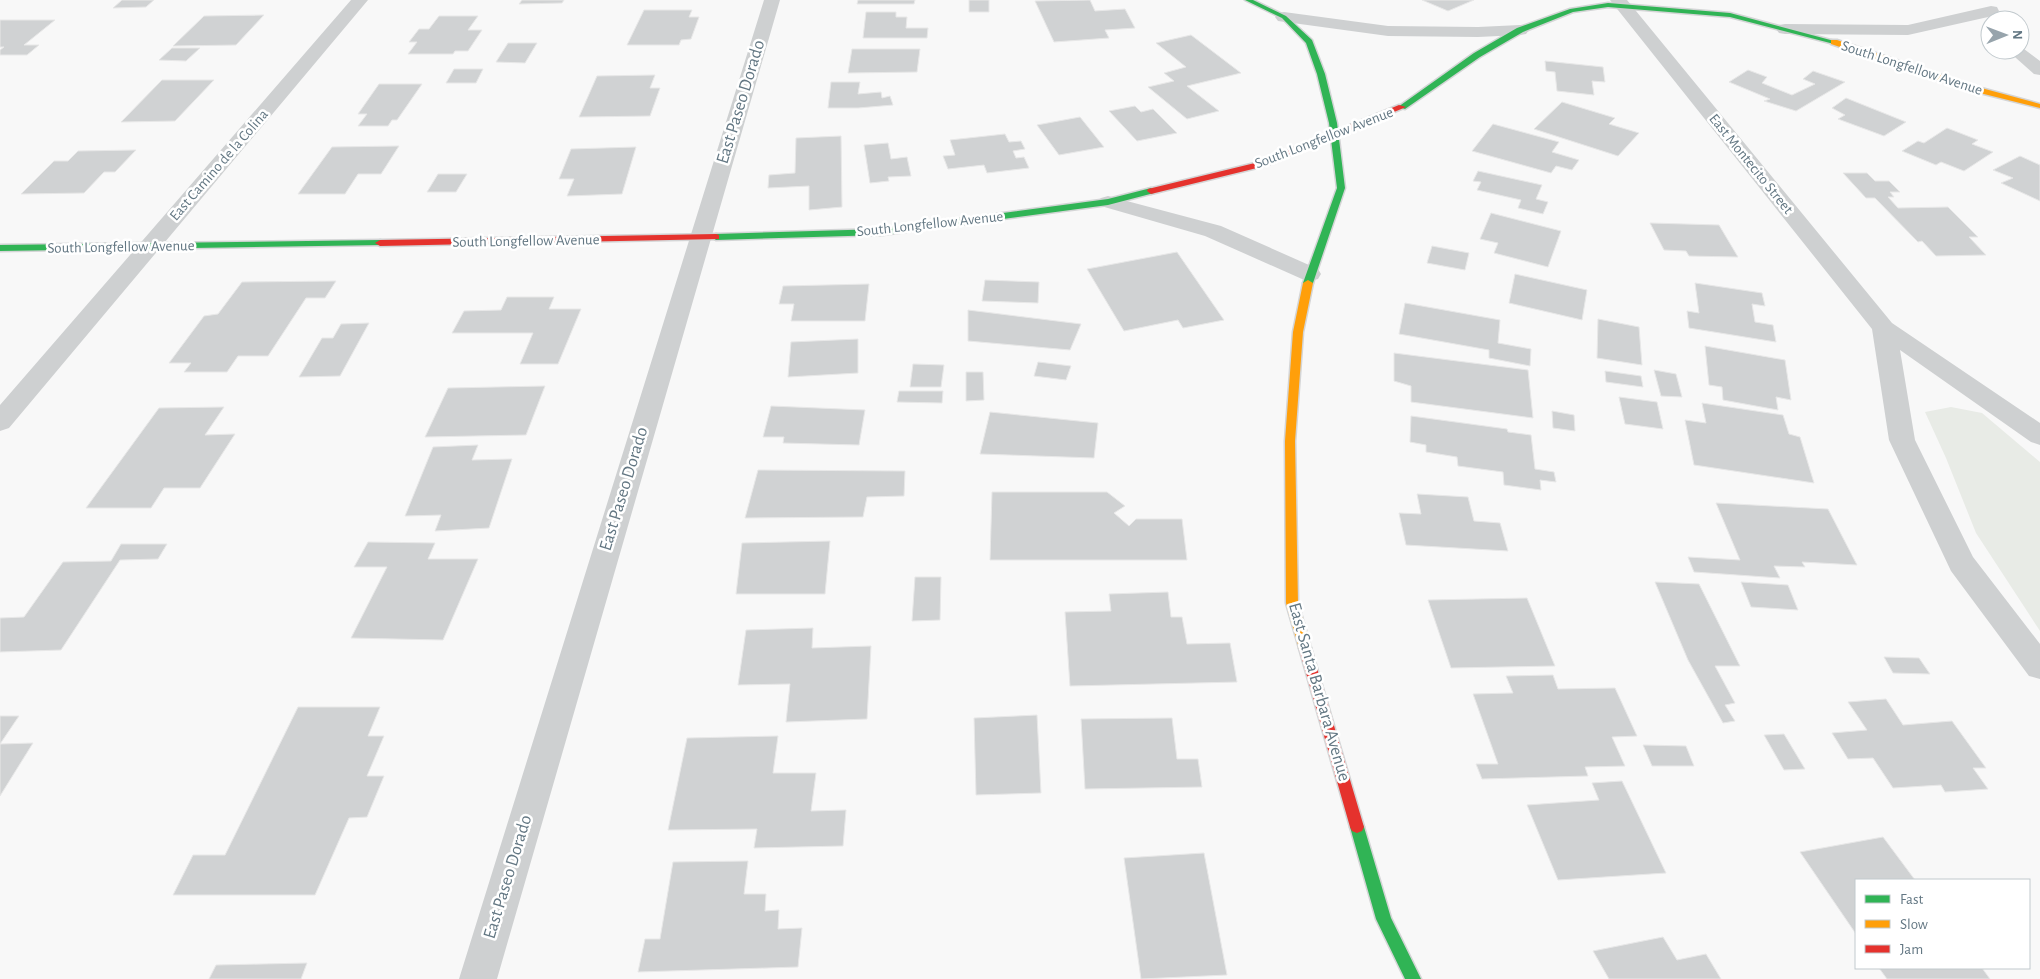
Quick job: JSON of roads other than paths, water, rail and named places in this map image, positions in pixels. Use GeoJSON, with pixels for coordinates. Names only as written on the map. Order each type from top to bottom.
{"type":"FeatureCollection","features":[{"type":"Feature","properties":{"kind":"street","name":"East Camino de la Colina"},"geometry":{"type":"LineString","coordinates":[[0,422],[360,0]]}},
{"type":"Feature","properties":{"kind":"street","name":"East Paseo Dorado"},"geometry":{"type":"LineString","coordinates":[[478,979],[772,0]]}},
{"type":"Feature","properties":{"kind":"street","name":"East Santa Barbara Avenue"},"geometry":{"type":"LineString","coordinates":[[1248,0],[1284,17],[1388,31],[1478,32],[1520,30]]}},
{"type":"Feature","properties":{"kind":"street","name":"South Longfellow Avenue"},"geometry":{"type":"LineString","coordinates":[[0,248],[700,238],[882,232],[1108,202],[1262,164],[1397,111],[1477,55],[1520,30],[1572,10],[1620,3],[1730,15],[1825,39],[1971,88],[2040,106]]}},
{"type":"Feature","properties":{"kind":"street","name":"East Montecito Street"},"geometry":{"type":"LineString","coordinates":[[1620,3],[1884,328],[2040,436]]}},
{"type":"Feature","properties":{"kind":"street","name":"South Longfellow Avenue"},"geometry":{"type":"LineString","coordinates":[[1785,29],[1908,30],[1980,13]]}},
{"type":"Feature","properties":{"kind":"street","name":"East Santa Barbara Avenue"},"geometry":{"type":"LineString","coordinates":[[1284,17],[1309,42],[1321,74],[1335,135],[1341,188],[1310,274],[1298,332],[1290,441],[1292,603],[1384,919],[1413,979]]}},
{"type":"Feature","properties":{"kind":"street"},"geometry":{"type":"LineString","coordinates":[[2028,60],[2040,70]]}},
{"type":"Feature","properties":{"kind":"street"},"geometry":{"type":"LineString","coordinates":[[1108,202],[1213,231],[1310,274]]}},
{"type":"Feature","properties":{"kind":"street"},"geometry":{"type":"LineString","coordinates":[[1884,328],[1902,440],[1961,563],[2040,667]]}}]}
